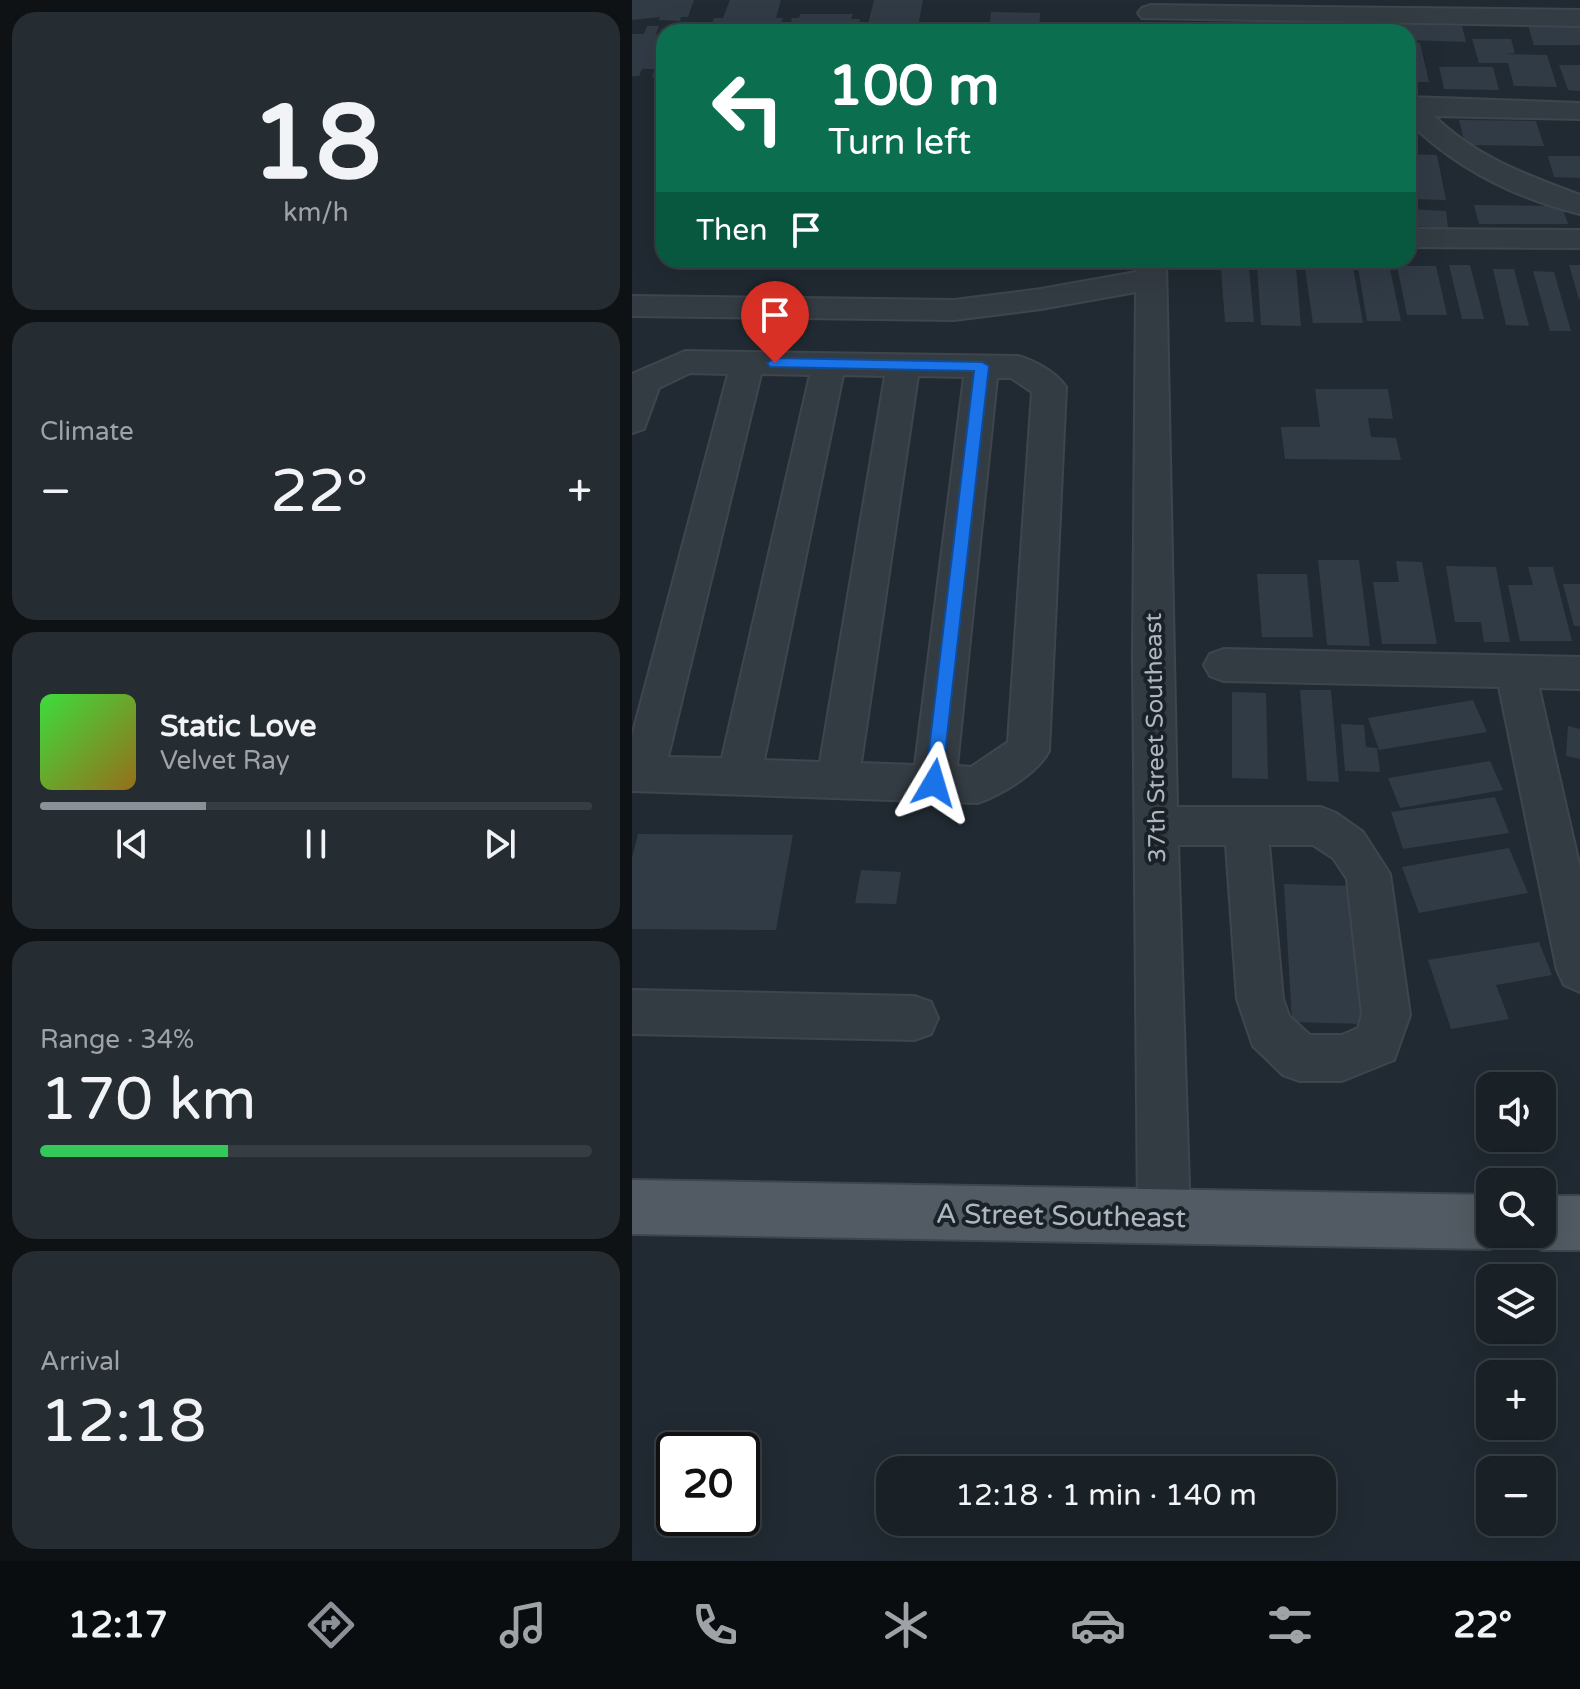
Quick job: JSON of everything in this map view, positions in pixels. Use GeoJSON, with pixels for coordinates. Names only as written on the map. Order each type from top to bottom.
{"type":"FeatureCollection","features":[{"type":"Feature","properties":{"kind":"main road","name":"A Street Southeast"},"geometry":{"type":"LineString","coordinates":[[632,1207],[1476,1222]]}},
{"type":"Feature","properties":{"kind":"main road"},"geometry":{"type":"LineString","coordinates":[[1556,1223],[1580,1223]]}},
{"type":"Feature","properties":{"kind":"street"},"geometry":{"type":"LineString","coordinates":[[1151,15],[1265,24],[1580,18]]}},
{"type":"Feature","properties":{"kind":"street"},"geometry":{"type":"LineString","coordinates":[[1416,106],[1580,111]]}},
{"type":"Feature","properties":{"kind":"street"},"geometry":{"type":"LineString","coordinates":[[1416,112],[1441,138],[1492,172],[1580,205]]}},
{"type":"Feature","properties":{"kind":"street"},"geometry":{"type":"LineString","coordinates":[[1416,238],[1580,239]]}},
{"type":"Feature","properties":{"kind":"street"},"geometry":{"type":"LineString","coordinates":[[1064,295],[1066,268]]}},
{"type":"Feature","properties":{"kind":"street"},"geometry":{"type":"LineString","coordinates":[[632,306],[954,310],[1064,295],[1151,270]]}},
{"type":"Feature","properties":{"kind":"street","name":"37th Street Southeast"},"geometry":{"type":"LineString","coordinates":[[1151,270],[1156,826],[1164,1216]]}},
{"type":"Feature","properties":{"kind":"street"},"geometry":{"type":"LineString","coordinates":[[632,421],[644,382],[685,362],[1018,367],[1049,387],[1028,751],[978,785],[638,773],[747,363]]}},
{"type":"Feature","properties":{"kind":"street"},"geometry":{"type":"LineString","coordinates":[[739,777],[829,364]]}},
{"type":"Feature","properties":{"kind":"street"},"geometry":{"type":"LineString","coordinates":[[838,780],[903,365]]}},
{"type":"Feature","properties":{"kind":"street"},"geometry":{"type":"LineString","coordinates":[[934,783],[982,366]]}},
{"type":"Feature","properties":{"kind":"street"},"geometry":{"type":"LineString","coordinates":[[1224,665],[1580,673]]}},
{"type":"Feature","properties":{"kind":"street"},"geometry":{"type":"LineString","coordinates":[[1516,672],[1580,970]]}},
{"type":"Feature","properties":{"kind":"street"},"geometry":{"type":"LineString","coordinates":[[1156,826],[1246,826],[1321,826],[1348,845],[1368,874],[1386,1015],[1377,1044],[1342,1058],[1300,1058],[1270,1030],[1260,999],[1246,826]]}},
{"type":"Feature","properties":{"kind":"street"},"geometry":{"type":"LineString","coordinates":[[632,1012],[914,1018]]}},
{"type":"Feature","properties":{"kind":"building"},"geometry":{"type":"Polygon","coordinates":[[[632,0],[694,0],[688,17],[681,17],[680,21],[659,20],[660,17],[632,20],[632,0]]]}},
{"type":"Feature","properties":{"kind":"building"},"geometry":{"type":"Polygon","coordinates":[[[730,0],[781,0],[776,18],[783,18],[781,23],[712,23],[714,18],[723,18],[730,0]]]}},
{"type":"Feature","properties":{"kind":"building"},"geometry":{"type":"Polygon","coordinates":[[[874,0],[923,0],[918,24],[868,24],[874,0]]]}},
{"type":"Feature","properties":{"kind":"building"},"geometry":{"type":"Polygon","coordinates":[[[991,12],[1040,13],[1039,24],[990,24],[991,12]]]}},
{"type":"Feature","properties":{"kind":"building"},"geometry":{"type":"Polygon","coordinates":[[[800,14],[853,14],[851,19],[860,19],[859,24],[790,24],[792,18],[799,18],[800,14]]]}},
{"type":"Feature","properties":{"kind":"building"},"geometry":{"type":"Polygon","coordinates":[[[1527,22],[1580,23],[1580,45],[1534,45],[1527,22]]]}},
{"type":"Feature","properties":{"kind":"building"},"geometry":{"type":"Polygon","coordinates":[[[1416,25],[1462,26],[1466,42],[1416,40],[1416,25]]]}},
{"type":"Feature","properties":{"kind":"building"},"geometry":{"type":"Polygon","coordinates":[[[647,26],[656,26],[656,77],[652,77],[655,69],[642,69],[639,76],[632,76],[632,34],[644,34],[647,26]]]}},
{"type":"Feature","properties":{"kind":"building"},"geometry":{"type":"Polygon","coordinates":[[[1472,39],[1511,39],[1515,53],[1504,54],[1547,55],[1557,87],[1514,86],[1508,63],[1479,63],[1472,39]]]}},
{"type":"Feature","properties":{"kind":"building"},"geometry":{"type":"Polygon","coordinates":[[[1416,43],[1420,43],[1429,82],[1416,82],[1416,43]]]}},
{"type":"Feature","properties":{"kind":"building"},"geometry":{"type":"Polygon","coordinates":[[[1559,65],[1580,65],[1580,91],[1568,90],[1559,65]]]}},
{"type":"Feature","properties":{"kind":"building"},"geometry":{"type":"Polygon","coordinates":[[[1439,67],[1493,67],[1499,90],[1444,89],[1439,67]]]}},
{"type":"Feature","properties":{"kind":"building"},"geometry":{"type":"Polygon","coordinates":[[[1459,120],[1536,121],[1544,146],[1465,145],[1459,120]]]}},
{"type":"Feature","properties":{"kind":"building"},"geometry":{"type":"Polygon","coordinates":[[[1416,154],[1437,155],[1446,200],[1416,199],[1416,154]]]}},
{"type":"Feature","properties":{"kind":"building"},"geometry":{"type":"Polygon","coordinates":[[[1548,156],[1580,156],[1580,178],[1554,177],[1548,156]]]}},
{"type":"Feature","properties":{"kind":"building"},"geometry":{"type":"Polygon","coordinates":[[[1474,205],[1562,206],[1568,224],[1479,224],[1474,205]]]}},
{"type":"Feature","properties":{"kind":"building"},"geometry":{"type":"Polygon","coordinates":[[[1416,209],[1446,211],[1448,228],[1416,226],[1416,209]]]}},
{"type":"Feature","properties":{"kind":"building"},"geometry":{"type":"Polygon","coordinates":[[[1449,265],[1470,265],[1484,319],[1462,319],[1449,265]]]}},
{"type":"Feature","properties":{"kind":"building"},"geometry":{"type":"Polygon","coordinates":[[[1569,265],[1580,265],[1580,299],[1579,299],[1569,265]]]}},
{"type":"Feature","properties":{"kind":"building"},"geometry":{"type":"Polygon","coordinates":[[[1436,266],[1447,315],[1407,315],[1397,268],[1436,266]]]}},
{"type":"Feature","properties":{"kind":"building"},"geometry":{"type":"Polygon","coordinates":[[[1221,268],[1249,268],[1254,322],[1225,322],[1221,268]]]}},
{"type":"Feature","properties":{"kind":"building"},"geometry":{"type":"Polygon","coordinates":[[[1257,268],[1296,268],[1301,326],[1261,325],[1257,268]]]}},
{"type":"Feature","properties":{"kind":"building"},"geometry":{"type":"Polygon","coordinates":[[[1305,268],[1353,268],[1363,323],[1313,323],[1305,268]]]}},
{"type":"Feature","properties":{"kind":"building"},"geometry":{"type":"Polygon","coordinates":[[[1358,268],[1390,269],[1401,321],[1367,321],[1358,268]]]}},
{"type":"Feature","properties":{"kind":"building"},"geometry":{"type":"Polygon","coordinates":[[[1493,269],[1514,269],[1529,326],[1506,325],[1493,269]]]}},
{"type":"Feature","properties":{"kind":"building"},"geometry":{"type":"Polygon","coordinates":[[[1533,271],[1554,272],[1571,331],[1550,331],[1533,271]]]}},
{"type":"Feature","properties":{"kind":"building"},"geometry":{"type":"Polygon","coordinates":[[[1315,389],[1388,389],[1393,419],[1368,418],[1371,437],[1396,438],[1401,460],[1285,459],[1281,427],[1320,427],[1315,389]]]}},
{"type":"Feature","properties":{"kind":"building"},"geometry":{"type":"Polygon","coordinates":[[[1318,560],[1359,560],[1370,646],[1327,645],[1318,560]]]}},
{"type":"Feature","properties":{"kind":"building"},"geometry":{"type":"Polygon","coordinates":[[[1396,561],[1422,562],[1437,644],[1382,644],[1373,582],[1399,582],[1396,561]]]}},
{"type":"Feature","properties":{"kind":"building"},"geometry":{"type":"Polygon","coordinates":[[[1446,566],[1496,567],[1510,642],[1484,642],[1481,622],[1455,622],[1446,566]]]}},
{"type":"Feature","properties":{"kind":"building"},"geometry":{"type":"Polygon","coordinates":[[[1528,567],[1553,567],[1572,641],[1520,641],[1508,585],[1533,585],[1528,567]]]}},
{"type":"Feature","properties":{"kind":"building"},"geometry":{"type":"Polygon","coordinates":[[[1257,574],[1307,574],[1313,637],[1262,637],[1257,574]]]}},
{"type":"Feature","properties":{"kind":"building"},"geometry":{"type":"Polygon","coordinates":[[[1563,584],[1580,584],[1580,626],[1574,626],[1563,584]]]}},
{"type":"Feature","properties":{"kind":"building"},"geometry":{"type":"Polygon","coordinates":[[[1300,690],[1331,690],[1339,782],[1307,781],[1300,690]]]}},
{"type":"Feature","properties":{"kind":"building"},"geometry":{"type":"Polygon","coordinates":[[[1232,692],[1266,693],[1268,779],[1232,778],[1232,692]]]}},
{"type":"Feature","properties":{"kind":"building"},"geometry":{"type":"Polygon","coordinates":[[[1473,700],[1487,732],[1379,750],[1368,718],[1473,700]]]}},
{"type":"Feature","properties":{"kind":"building"},"geometry":{"type":"Polygon","coordinates":[[[1341,724],[1364,725],[1366,747],[1377,748],[1380,772],[1345,771],[1341,724]]]}},
{"type":"Feature","properties":{"kind":"building"},"geometry":{"type":"Polygon","coordinates":[[[1568,726],[1580,729],[1580,759],[1566,756],[1568,726]]]}},
{"type":"Feature","properties":{"kind":"building"},"geometry":{"type":"Polygon","coordinates":[[[1490,761],[1503,790],[1400,808],[1388,778],[1490,761]]]}},
{"type":"Feature","properties":{"kind":"building"},"geometry":{"type":"Polygon","coordinates":[[[1495,797],[1509,833],[1403,849],[1391,812],[1495,797]]]}},
{"type":"Feature","properties":{"kind":"building"},"geometry":{"type":"Polygon","coordinates":[[[638,834],[793,835],[776,930],[632,929],[632,858],[638,834]]]}},
{"type":"Feature","properties":{"kind":"building"},"geometry":{"type":"Polygon","coordinates":[[[1509,848],[1528,893],[1419,913],[1402,867],[1509,848]]]}},
{"type":"Feature","properties":{"kind":"building"},"geometry":{"type":"Polygon","coordinates":[[[861,870],[901,872],[896,904],[855,903],[861,870]]]}},
{"type":"Feature","properties":{"kind":"building"},"geometry":{"type":"Polygon","coordinates":[[[1284,884],[1351,886],[1363,1024],[1292,1022],[1284,884]]]}},
{"type":"Feature","properties":{"kind":"building"},"geometry":{"type":"Polygon","coordinates":[[[1539,942],[1552,975],[1496,985],[1509,1019],[1451,1029],[1428,960],[1539,942]]]}},
{"type":"Feature","properties":{"kind":"route"},"geometry":{"type":"LineString","coordinates":[[775,363],[982,366],[934,783]]}}]}
